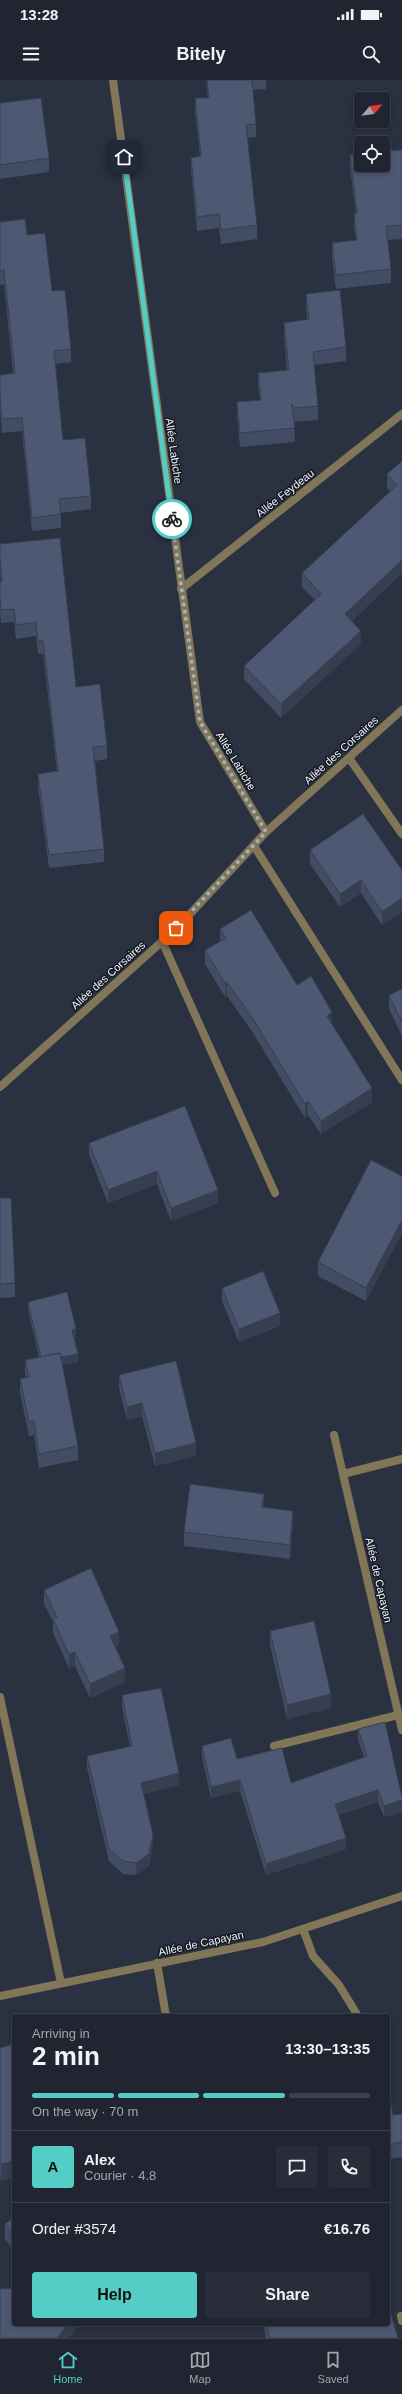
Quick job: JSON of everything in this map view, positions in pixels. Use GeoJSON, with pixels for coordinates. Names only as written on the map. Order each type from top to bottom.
{"type":"FeatureCollection","features":[{"type":"Feature","properties":{"kind":"street","name":"Allée Labiche"},"geometry":{"type":"LineString","coordinates":[[113,80],[200,722],[266,832]]}},
{"type":"Feature","properties":{"kind":"street","name":"Allée Feydeau"},"geometry":{"type":"LineString","coordinates":[[181,589],[402,414]]}},
{"type":"Feature","properties":{"kind":"street","name":"Allée des Corsaires"},"geometry":{"type":"LineString","coordinates":[[0,1087],[162,941],[266,832],[402,710]]}},
{"type":"Feature","properties":{"kind":"street"},"geometry":{"type":"LineString","coordinates":[[349,758],[402,834]]}},
{"type":"Feature","properties":{"kind":"street"},"geometry":{"type":"LineString","coordinates":[[254,846],[402,1080]]}},
{"type":"Feature","properties":{"kind":"street"},"geometry":{"type":"LineString","coordinates":[[162,941],[275,1193]]}},
{"type":"Feature","properties":{"kind":"street","name":"Allée de Capayan"},"geometry":{"type":"LineString","coordinates":[[334,1435],[402,1730]]}},
{"type":"Feature","properties":{"kind":"street"},"geometry":{"type":"LineString","coordinates":[[343,1474],[402,1459]]}},
{"type":"Feature","properties":{"kind":"street"},"geometry":{"type":"LineString","coordinates":[[0,1697],[61,1983]]}},
{"type":"Feature","properties":{"kind":"street"},"geometry":{"type":"LineString","coordinates":[[274,1746],[398,1715]]}},
{"type":"Feature","properties":{"kind":"street","name":"Allée de Capayan"},"geometry":{"type":"LineString","coordinates":[[0,1996],[263,1942],[402,1896]]}},
{"type":"Feature","properties":{"kind":"street"},"geometry":{"type":"LineString","coordinates":[[303,1929],[313,1956],[339,1986],[357,2014]]}},
{"type":"Feature","properties":{"kind":"street"},"geometry":{"type":"LineString","coordinates":[[157,1963],[166,2014]]}},
{"type":"Feature","properties":{"kind":"building"},"geometry":{"type":"Polygon","coordinates":[[[207,80],[252,80],[256,124],[246,125],[257,225],[221,230],[219,214],[197,217],[191,158],[201,156],[195,98],[209,98],[207,80]]]}},
{"type":"Feature","properties":{"kind":"building"},"geometry":{"type":"Polygon","coordinates":[[[41,98],[49,158],[0,165],[0,103],[41,98]]]}},
{"type":"Feature","properties":{"kind":"building"},"geometry":{"type":"Polygon","coordinates":[[[402,150],[402,225],[386,226],[391,269],[336,275],[332,243],[357,240],[354,214],[357,213],[350,155],[354,155],[354,172],[390,172],[390,151],[402,150]]]}},
{"type":"Feature","properties":{"kind":"building"},"geometry":{"type":"Polygon","coordinates":[[[25,219],[27,235],[45,233],[52,291],[65,290],[71,349],[54,351],[63,440],[85,438],[91,496],[59,499],[61,514],[32,518],[22,418],[2,419],[0,396],[0,375],[15,373],[4,270],[0,271],[0,222],[25,219]]]}},
{"type":"Feature","properties":{"kind":"building"},"geometry":{"type":"Polygon","coordinates":[[[340,290],[346,347],[313,352],[318,406],[293,408],[292,404],[295,428],[240,433],[237,402],[261,400],[258,373],[289,370],[284,323],[309,319],[306,294],[340,290]]]}},
{"type":"Feature","properties":{"kind":"building"},"geometry":{"type":"Polygon","coordinates":[[[402,461],[402,560],[345,614],[361,631],[281,704],[244,666],[321,594],[302,573],[397,485],[387,474],[402,461]]]}},
{"type":"Feature","properties":{"kind":"building"},"geometry":{"type":"Polygon","coordinates":[[[60,538],[76,687],[100,684],[107,746],[93,747],[104,849],[49,855],[38,774],[58,771],[43,640],[38,641],[36,622],[16,625],[14,609],[1,610],[0,582],[2,581],[0,544],[60,538]]]}},
{"type":"Feature","properties":{"kind":"building"},"geometry":{"type":"Polygon","coordinates":[[[363,814],[402,870],[402,898],[382,912],[361,880],[340,894],[310,850],[363,814]]]}},
{"type":"Feature","properties":{"kind":"building"},"geometry":{"type":"Polygon","coordinates":[[[251,910],[297,985],[311,976],[332,1012],[327,1016],[372,1088],[321,1121],[308,1101],[305,1104],[253,1019],[227,982],[225,983],[205,950],[226,938],[220,929],[251,910]]]}},
{"type":"Feature","properties":{"kind":"building"},"geometry":{"type":"Polygon","coordinates":[[[402,989],[402,1022],[389,995],[402,989]]]}},
{"type":"Feature","properties":{"kind":"building"},"geometry":{"type":"Polygon","coordinates":[[[185,1106],[218,1190],[171,1208],[157,1171],[108,1190],[89,1143],[185,1106]]]}},
{"type":"Feature","properties":{"kind":"building"},"geometry":{"type":"Polygon","coordinates":[[[371,1160],[402,1176],[402,1220],[366,1288],[318,1262],[371,1160]]]}},
{"type":"Feature","properties":{"kind":"building"},"geometry":{"type":"Polygon","coordinates":[[[0,1198],[11,1198],[15,1283],[0,1284],[0,1198]]]}},
{"type":"Feature","properties":{"kind":"building"},"geometry":{"type":"Polygon","coordinates":[[[263,1271],[280,1313],[239,1329],[222,1288],[263,1271]]]}},
{"type":"Feature","properties":{"kind":"building"},"geometry":{"type":"Polygon","coordinates":[[[67,1292],[76,1329],[72,1330],[78,1354],[61,1357],[60,1353],[41,1357],[28,1302],[67,1292]]]}},
{"type":"Feature","properties":{"kind":"building"},"geometry":{"type":"Polygon","coordinates":[[[60,1353],[78,1446],[39,1454],[34,1421],[29,1422],[20,1379],[29,1377],[25,1360],[60,1353]]]}},
{"type":"Feature","properties":{"kind":"building"},"geometry":{"type":"Polygon","coordinates":[[[176,1361],[196,1443],[155,1453],[142,1403],[127,1407],[119,1375],[176,1361]]]}},
{"type":"Feature","properties":{"kind":"building"},"geometry":{"type":"Polygon","coordinates":[[[190,1484],[264,1494],[262,1507],[293,1511],[290,1545],[184,1532],[190,1484]]]}},
{"type":"Feature","properties":{"kind":"building"},"geometry":{"type":"Polygon","coordinates":[[[91,1568],[119,1632],[110,1636],[125,1668],[90,1684],[75,1652],[69,1654],[53,1619],[57,1617],[44,1590],[91,1568]]]}},
{"type":"Feature","properties":{"kind":"building"},"geometry":{"type":"Polygon","coordinates":[[[314,1621],[331,1694],[287,1705],[270,1631],[314,1621]]]}},
{"type":"Feature","properties":{"kind":"building"},"geometry":{"type":"Polygon","coordinates":[[[161,1688],[179,1773],[141,1783],[153,1834],[149,1854],[136,1863],[123,1861],[109,1849],[87,1756],[132,1746],[122,1695],[161,1688]]]}},
{"type":"Feature","properties":{"kind":"building"},"geometry":{"type":"Polygon","coordinates":[[[385,1722],[402,1800],[384,1806],[378,1790],[335,1804],[346,1838],[266,1864],[240,1780],[211,1787],[202,1746],[231,1738],[237,1759],[282,1748],[291,1783],[367,1756],[358,1729],[385,1722]]]}},
{"type":"Feature","properties":{"kind":"building"},"geometry":{"type":"Polygon","coordinates":[[[12,2045],[12,2161],[1,2164],[0,2161],[0,2048],[12,2045]]]}},
{"type":"Feature","properties":{"kind":"building"},"geometry":{"type":"Polygon","coordinates":[[[390,2096],[393,2115],[402,2114],[402,2142],[390,2145],[390,2096]]]}},
{"type":"Feature","properties":{"kind":"building"},"geometry":{"type":"Polygon","coordinates":[[[12,2219],[12,2233],[5,2224],[12,2219]]]}},
{"type":"Feature","properties":{"kind":"building"},"geometry":{"type":"Polygon","coordinates":[[[12,2288],[12,2326],[66,2326],[57,2338],[0,2338],[0,2289],[12,2288]]]}},
{"type":"Feature","properties":{"kind":"building"},"geometry":{"type":"Polygon","coordinates":[[[390,2311],[398,2338],[270,2338],[267,2326],[390,2326],[390,2311]]]}},
{"type":"Feature","properties":{"kind":"way so far"},"geometry":{"type":"LineString","coordinates":[[172,519],[200,722],[266,832],[176,928]]}},
{"type":"Feature","properties":{"kind":"route"},"geometry":{"type":"LineString","coordinates":[[124,157],[172,519]]}}]}
